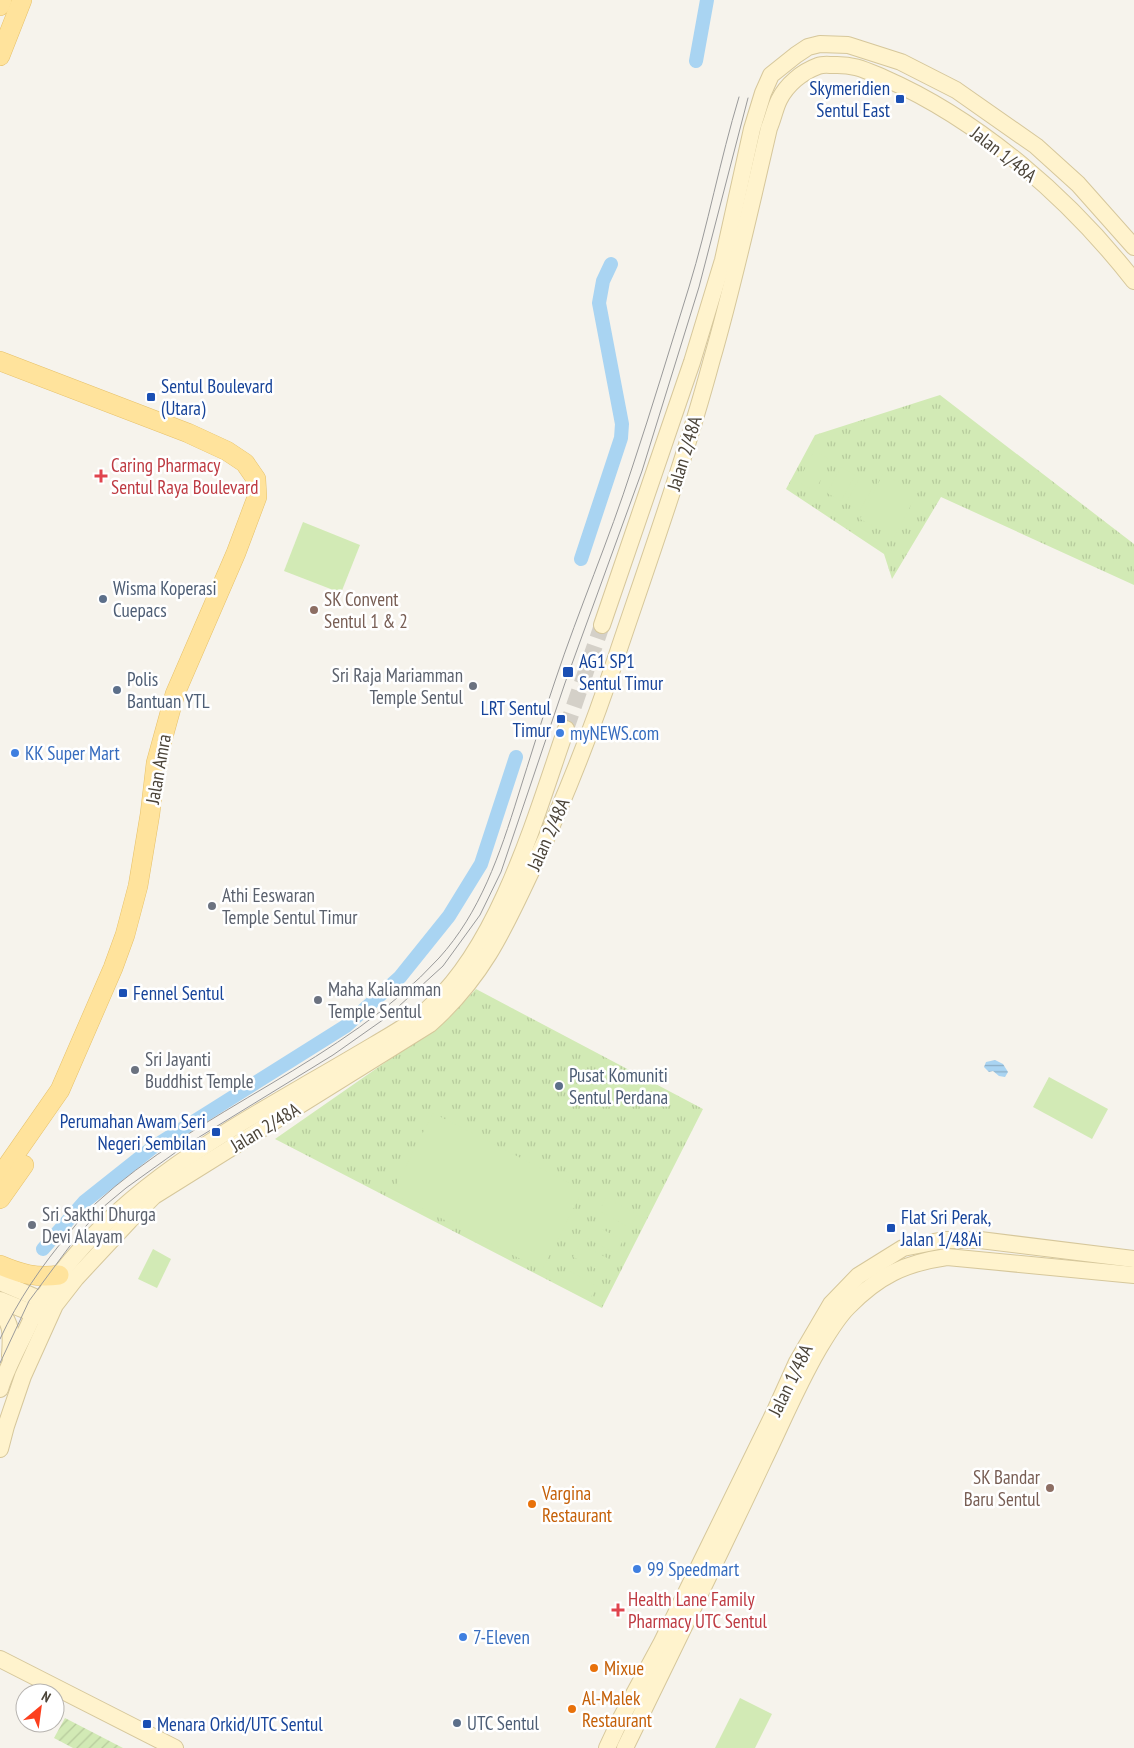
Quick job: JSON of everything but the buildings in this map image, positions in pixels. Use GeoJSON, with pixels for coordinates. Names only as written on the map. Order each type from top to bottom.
{"type":"FeatureCollection","features":[{"type":"Feature","properties":{"kind":"main road"},"geometry":{"type":"LineString","coordinates":[[0,6],[2,0]]}},
{"type":"Feature","properties":{"kind":"main road"},"geometry":{"type":"LineString","coordinates":[[0,56],[22,0]]}},
{"type":"Feature","properties":{"kind":"main road","name":"Jalan 2/48A"},"geometry":{"type":"LineString","coordinates":[[602,625],[698,344],[723,260],[752,129],[763,93],[771,75],[808,47],[820,44],[848,45]]}},
{"type":"Feature","properties":{"kind":"main road","name":"Jalan 1/48A"},"geometry":{"type":"LineString","coordinates":[[848,45],[901,62],[956,90],[1036,146],[1078,184],[1134,247]]}},
{"type":"Feature","properties":{"kind":"main road","name":"Jalan 1/48A"},"geometry":{"type":"LineString","coordinates":[[848,64],[895,83],[941,107],[1010,155],[1061,200],[1134,281]]}},
{"type":"Feature","properties":{"kind":"main road","name":"Jalan 2/48A"},"geometry":{"type":"LineString","coordinates":[[0,1389],[10,1363],[45,1310],[154,1196],[226,1150],[348,1077],[430,1024],[462,993],[483,964],[508,922],[562,804],[590,735],[672,494],[712,360],[770,128],[779,100],[802,74],[820,65],[848,64]]}},
{"type":"Feature","properties":{"kind":"main road","name":"Jalan Amra"},"geometry":{"type":"LineString","coordinates":[[0,361],[188,433],[219,448],[245,463],[256,479],[257,498],[236,553],[172,704],[156,763],[138,886],[125,935],[113,968],[60,1090],[0,1176]]}},
{"type":"Feature","properties":{"kind":"main road","name":"Jalan 2/48A"},"geometry":{"type":"LineString","coordinates":[[0,1449],[45,1310],[59,1275],[96,1232],[123,1206],[175,1165],[271,1105],[391,1035],[420,1015],[434,1003],[472,956],[495,915],[533,824],[566,729]]}},
{"type":"Feature","properties":{"kind":"main road"},"geometry":{"type":"LineString","coordinates":[[0,1199],[47,1128],[60,1090]]}},
{"type":"Feature","properties":{"kind":"main road","name":"Jalan 1/48A"},"geometry":{"type":"LineString","coordinates":[[607,1748],[666,1634],[775,1411],[796,1362],[831,1304],[858,1276],[903,1248],[944,1240],[980,1240],[1134,1259]]}},
{"type":"Feature","properties":{"kind":"main road","name":"Jalan 1/48A"},"geometry":{"type":"LineString","coordinates":[[625,1748],[695,1606],[807,1369],[832,1326],[848,1307],[874,1284],[904,1266],[925,1260],[947,1257],[1134,1275]]}},
{"type":"Feature","properties":{"kind":"main road"},"geometry":{"type":"LineString","coordinates":[[0,1265],[32,1276],[59,1275]]}},
{"type":"Feature","properties":{"kind":"main road"},"geometry":{"type":"LineString","coordinates":[[0,1282],[45,1310]]}},
{"type":"Feature","properties":{"kind":"main road"},"geometry":{"type":"LineString","coordinates":[[0,1300],[45,1310]]}},
{"type":"Feature","properties":{"kind":"main road"},"geometry":{"type":"LineString","coordinates":[[0,1310],[10,1328],[10,1363]]}},
{"type":"Feature","properties":{"kind":"main road"},"geometry":{"type":"LineString","coordinates":[[0,1659],[175,1748]]}},
{"type":"Feature","properties":{"kind":"green space"},"geometry":{"type":"Polygon","coordinates":[[[940,395],[1134,544],[1134,585],[941,497],[892,579],[884,554],[786,489],[815,435],[940,395]]]}},
{"type":"Feature","properties":{"kind":"green space"},"geometry":{"type":"Polygon","coordinates":[[[814,451],[831,460],[815,491],[798,482],[814,451]]]}},
{"type":"Feature","properties":{"kind":"green space"},"geometry":{"type":"Polygon","coordinates":[[[841,467],[855,475],[841,501],[827,493],[841,467]]]}},
{"type":"Feature","properties":{"kind":"green space"},"geometry":{"type":"Polygon","coordinates":[[[883,474],[918,492],[894,537],[860,519],[883,474]]]}},
{"type":"Feature","properties":{"kind":"green space"},"geometry":{"type":"Polygon","coordinates":[[[860,477],[874,484],[860,511],[846,503],[860,477]]]}},
{"type":"Feature","properties":{"kind":"green space"},"geometry":{"type":"Polygon","coordinates":[[[303,522],[360,545],[341,593],[284,571],[303,522]]]}},
{"type":"Feature","properties":{"kind":"green space"},"geometry":{"type":"Polygon","coordinates":[[[476,989],[703,1109],[602,1308],[275,1139],[449,1018],[476,989]]]}},
{"type":"Feature","properties":{"kind":"green space"},"geometry":{"type":"Polygon","coordinates":[[[1049,1077],[1108,1109],[1092,1139],[1033,1107],[1049,1077]]]}},
{"type":"Feature","properties":{"kind":"green space"},"geometry":{"type":"Polygon","coordinates":[[[433,1113],[583,1190],[542,1270],[392,1193],[433,1113]]]}},
{"type":"Feature","properties":{"kind":"green space"},"geometry":{"type":"Polygon","coordinates":[[[606,1198],[637,1214],[630,1228],[599,1211],[606,1198]]]}},
{"type":"Feature","properties":{"kind":"green space"},"geometry":{"type":"Polygon","coordinates":[[[592,1224],[623,1240],[616,1254],[585,1237],[592,1224]]]}},
{"type":"Feature","properties":{"kind":"green space"},"geometry":{"type":"Polygon","coordinates":[[[580,1244],[611,1260],[604,1273],[573,1257],[580,1244]]]}},
{"type":"Feature","properties":{"kind":"green space"},"geometry":{"type":"Polygon","coordinates":[[[153,1249],[171,1259],[157,1288],[138,1279],[153,1249]]]}},
{"type":"Feature","properties":{"kind":"green space"},"geometry":{"type":"Polygon","coordinates":[[[566,1269],[597,1286],[590,1299],[559,1283],[566,1269]]]}},
{"type":"Feature","properties":{"kind":"green space"},"geometry":{"type":"Polygon","coordinates":[[[740,1698],[772,1714],[755,1748],[715,1748],[740,1698]]]}},
{"type":"Feature","properties":{"kind":"green space"},"geometry":{"type":"Polygon","coordinates":[[[65,1718],[123,1748],[73,1748],[54,1738],[57,1733],[65,1733],[65,1718]]]}},
{"type":"Feature","properties":{"kind":"water"},"geometry":{"type":"Polygon","coordinates":[[[995,1060],[1003,1064],[1008,1072],[1005,1077],[999,1076],[993,1071],[989,1072],[984,1067],[986,1062],[995,1060]]]}},
{"type":"Feature","properties":{"kind":"waterway"},"geometry":{"type":"LineString","coordinates":[[696,61],[707,0]]}},
{"type":"Feature","properties":{"kind":"waterway"},"geometry":{"type":"LineString","coordinates":[[581,559],[621,438],[622,424],[599,303],[603,281],[611,264]]}},
{"type":"Feature","properties":{"kind":"waterway"},"geometry":{"type":"LineString","coordinates":[[43,1249],[84,1202],[152,1148],[346,1026],[400,977],[449,916],[481,864],[516,757]]}},
{"type":"Feature","properties":{"kind":"tunnel"},"geometry":{"type":"LineString","coordinates":[[566,729],[602,625]]}},
{"type":"Feature","properties":{"kind":"tram line"},"geometry":{"type":"LineString","coordinates":[[0,1339],[15,1310],[40,1270],[88,1210],[136,1170],[179,1140],[315,1057],[359,1027],[401,995],[439,958],[466,922],[496,861],[564,654],[614,522],[632,468],[696,264],[739,97]]}},
{"type":"Feature","properties":{"kind":"tram line"},"geometry":{"type":"LineString","coordinates":[[0,1363],[29,1301],[78,1235],[102,1208],[126,1188],[183,1147],[333,1055],[387,1017],[443,966],[480,915],[501,872],[565,683],[642,471],[699,287],[748,98]]}},
{"type":"Feature","properties":{"kind":"place","name":"Skymeridien Sentul East"},"geometry":{"type":"Point","coordinates":[900,99]}},
{"type":"Feature","properties":{"kind":"place","name":"Sentul Boulevard (Utara)"},"geometry":{"type":"Point","coordinates":[151,397]}},
{"type":"Feature","properties":{"kind":"place","name":"Caring Pharmacy Sentul Raya Boulevard"},"geometry":{"type":"Point","coordinates":[101,476]}},
{"type":"Feature","properties":{"kind":"place","name":"Wisma Koperasi Cuepacs"},"geometry":{"type":"Point","coordinates":[103,599]}},
{"type":"Feature","properties":{"kind":"place","name":"SK Convent Sentul 1 & 2"},"geometry":{"type":"Point","coordinates":[314,610]}},
{"type":"Feature","properties":{"kind":"place","name":"AG1 SP1 Sentul Timur"},"geometry":{"type":"Point","coordinates":[568,672]}},
{"type":"Feature","properties":{"kind":"place","name":"Sri Raja Mariamman Temple Sentul"},"geometry":{"type":"Point","coordinates":[473,686]}},
{"type":"Feature","properties":{"kind":"place","name":"Polis Bantuan YTL"},"geometry":{"type":"Point","coordinates":[117,690]}},
{"type":"Feature","properties":{"kind":"place","name":"LRT Sentul Timur"},"geometry":{"type":"Point","coordinates":[561,719]}},
{"type":"Feature","properties":{"kind":"place","name":"myNEWS.com"},"geometry":{"type":"Point","coordinates":[560,733]}},
{"type":"Feature","properties":{"kind":"place","name":"KK Super Mart"},"geometry":{"type":"Point","coordinates":[15,753]}},
{"type":"Feature","properties":{"kind":"place","name":"Athi Eeswaran Temple Sentul Timur"},"geometry":{"type":"Point","coordinates":[212,906]}},
{"type":"Feature","properties":{"kind":"place","name":"Fennel Sentul"},"geometry":{"type":"Point","coordinates":[123,993]}},
{"type":"Feature","properties":{"kind":"place","name":"Maha Kaliamman Temple Sentul"},"geometry":{"type":"Point","coordinates":[318,1000]}},
{"type":"Feature","properties":{"kind":"place","name":"Sri Jayanti Buddhist Temple"},"geometry":{"type":"Point","coordinates":[135,1070]}},
{"type":"Feature","properties":{"kind":"place","name":"Pusat Komuniti Sentul Perdana"},"geometry":{"type":"Point","coordinates":[559,1086]}},
{"type":"Feature","properties":{"kind":"place","name":"Perumahan Awam Seri Negeri Sembilan"},"geometry":{"type":"Point","coordinates":[216,1132]}},
{"type":"Feature","properties":{"kind":"place","name":"Sri Sakthi Dhurga Devi Alayam"},"geometry":{"type":"Point","coordinates":[32,1225]}},
{"type":"Feature","properties":{"kind":"place","name":"Flat Sri Perak, Jalan 1/48Ai"},"geometry":{"type":"Point","coordinates":[891,1228]}},
{"type":"Feature","properties":{"kind":"place","name":"SK Bandar Baru Sentul"},"geometry":{"type":"Point","coordinates":[1050,1488]}},
{"type":"Feature","properties":{"kind":"place","name":"Vargina Restaurant"},"geometry":{"type":"Point","coordinates":[532,1504]}},
{"type":"Feature","properties":{"kind":"place","name":"99 Speedmart"},"geometry":{"type":"Point","coordinates":[637,1569]}},
{"type":"Feature","properties":{"kind":"place","name":"Health Lane Family Pharmacy UTC Sentul"},"geometry":{"type":"Point","coordinates":[618,1610]}},
{"type":"Feature","properties":{"kind":"place","name":"7-Eleven"},"geometry":{"type":"Point","coordinates":[463,1637]}},
{"type":"Feature","properties":{"kind":"place","name":"Mixue"},"geometry":{"type":"Point","coordinates":[594,1668]}},
{"type":"Feature","properties":{"kind":"place","name":"Al-Malek Restaurant"},"geometry":{"type":"Point","coordinates":[572,1709]}},
{"type":"Feature","properties":{"kind":"place","name":"UTC Sentul"},"geometry":{"type":"Point","coordinates":[457,1723]}},
{"type":"Feature","properties":{"kind":"place","name":"Menara Orkid/UTC Sentul"},"geometry":{"type":"Point","coordinates":[147,1724]}}]}
